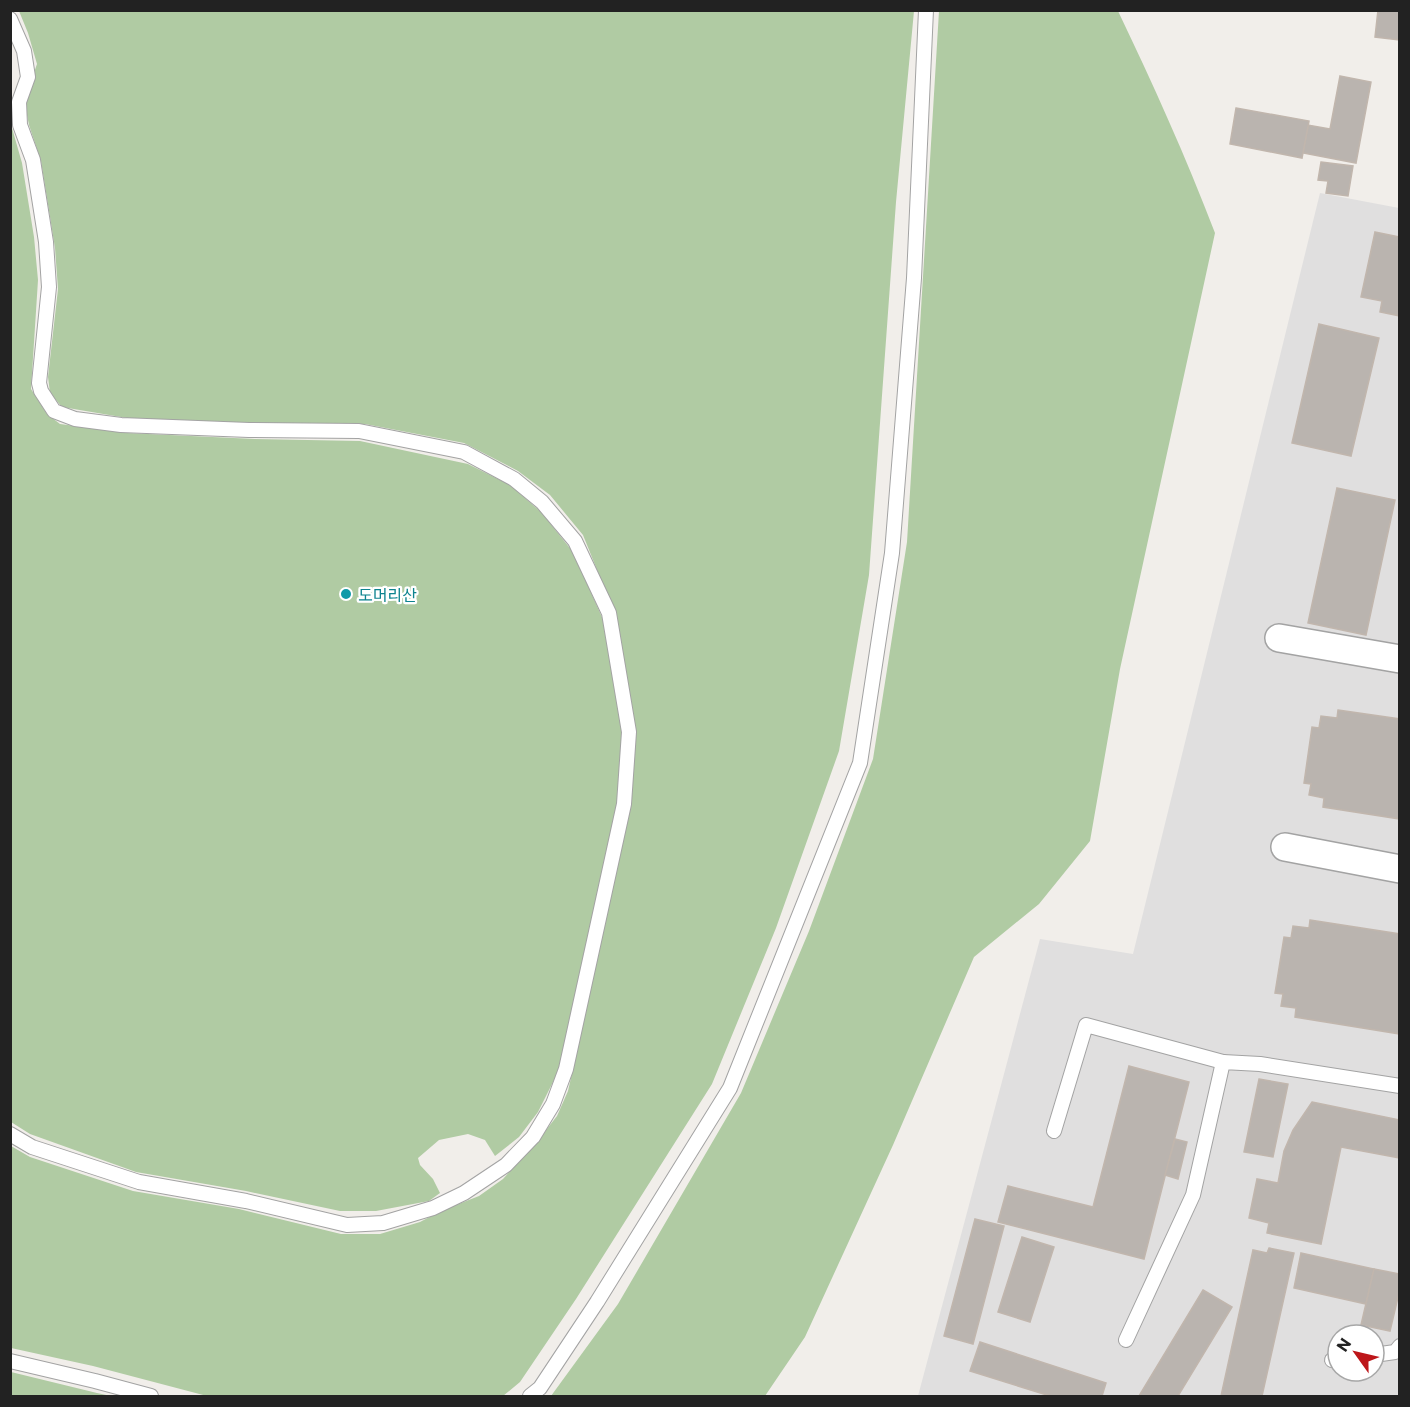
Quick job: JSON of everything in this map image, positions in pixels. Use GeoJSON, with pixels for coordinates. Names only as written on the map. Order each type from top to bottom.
{"type":"FeatureCollection","features":[{"type":"Feature","properties":{"kind":"street"},"geometry":{"type":"LineString","coordinates":[[1279,638],[1400,659]]}},
{"type":"Feature","properties":{"kind":"street"},"geometry":{"type":"LineString","coordinates":[[1285,847],[1400,869]]}},
{"type":"Feature","properties":{"kind":"lane"},"geometry":{"type":"LineString","coordinates":[[530,1396],[540,1388],[597,1302],[730,1088],[860,763],[892,554],[914,278],[926,10]]}},
{"type":"Feature","properties":{"kind":"lane"},"geometry":{"type":"LineString","coordinates":[[10,20],[24,51],[28,77],[19,102],[20,125],[33,160],[46,243],[49,287],[39,382],[41,391],[54,411],[75,419],[121,425],[359,431],[464,452],[514,479],[543,502],[575,541],[609,613],[629,732],[624,804],[566,1069],[553,1104],[533,1137],[506,1165],[464,1193],[433,1208],[383,1223],[347,1225],[246,1201],[139,1182],[32,1147],[10,1134]]}},
{"type":"Feature","properties":{"kind":"lane"},"geometry":{"type":"LineString","coordinates":[[1054,1131],[1086,1025],[1223,1062],[1260,1064],[1400,1086]]}},
{"type":"Feature","properties":{"kind":"lane"},"geometry":{"type":"LineString","coordinates":[[1126,1340],[1193,1196],[1223,1062]]}},
{"type":"Feature","properties":{"kind":"lane"},"geometry":{"type":"LineString","coordinates":[[1386,1353],[1395,1352],[1400,1346]]}},
{"type":"Feature","properties":{"kind":"lane"},"geometry":{"type":"LineString","coordinates":[[10,1361],[151,1396]]}},
{"type":"Feature","properties":{"kind":"shaded area"},"geometry":{"type":"Polygon","coordinates":[[[1320,193],[1399,208],[1399,1396],[918,1396],[1040,939],[1133,954],[1320,193]]]}},
{"type":"Feature","properties":{"kind":"green space"},"geometry":{"type":"Polygon","coordinates":[[[19,11],[914,11],[896,202],[869,575],[839,751],[776,928],[712,1084],[576,1299],[520,1382],[503,1396],[207,1396],[93,1366],[11,1348],[11,1146],[30,1157],[133,1191],[239,1209],[341,1234],[380,1234],[420,1222],[479,1196],[503,1179],[557,1116],[568,1091],[629,805],[614,612],[583,535],[550,495],[518,471],[464,443],[365,424],[245,423],[127,418],[62,407],[50,393],[48,377],[58,289],[55,248],[41,161],[25,105],[37,64],[19,11]]]}},
{"type":"Feature","properties":{"kind":"green space"},"geometry":{"type":"Polygon","coordinates":[[[939,11],[1118,11],[1169,121],[1215,233],[1120,669],[1090,841],[1039,904],[974,957],[893,1145],[805,1337],[765,1396],[551,1396],[618,1304],[741,1093],[809,931],[873,759],[907,542],[939,11]]]}},
{"type":"Feature","properties":{"kind":"green space"},"geometry":{"type":"Polygon","coordinates":[[[10,121],[22,163],[34,237],[38,280],[31,389],[47,414],[60,424],[127,433],[360,441],[468,464],[510,485],[541,512],[573,552],[605,624],[623,735],[616,814],[558,1072],[538,1112],[519,1137],[495,1156],[485,1140],[468,1134],[439,1140],[418,1158],[420,1165],[433,1179],[440,1193],[429,1201],[376,1211],[340,1211],[246,1191],[136,1172],[30,1134],[11,1122],[10,121]]]}},
{"type":"Feature","properties":{"kind":"green space"},"geometry":{"type":"Polygon","coordinates":[[[11,1372],[97,1393],[111,1396],[11,1396],[11,1372]]]}},
{"type":"Feature","properties":{"kind":"building"},"geometry":{"type":"Polygon","coordinates":[[[1378,10],[1400,10],[1399,40],[1375,37],[1378,10]]]}},
{"type":"Feature","properties":{"kind":"building"},"geometry":{"type":"Polygon","coordinates":[[[1340,76],[1371,82],[1356,163],[1303,153],[1308,125],[1330,129],[1340,76]]]}},
{"type":"Feature","properties":{"kind":"building"},"geometry":{"type":"Polygon","coordinates":[[[1236,108],[1309,121],[1302,158],[1230,144],[1236,108]]]}},
{"type":"Feature","properties":{"kind":"building"},"geometry":{"type":"Polygon","coordinates":[[[1321,162],[1353,166],[1348,196],[1326,193],[1328,181],[1318,180],[1321,162]]]}},
{"type":"Feature","properties":{"kind":"building"},"geometry":{"type":"Polygon","coordinates":[[[1375,232],[1400,237],[1400,316],[1380,312],[1382,301],[1361,297],[1375,232]]]}},
{"type":"Feature","properties":{"kind":"building"},"geometry":{"type":"Polygon","coordinates":[[[1319,324],[1379,338],[1351,456],[1292,443],[1319,324]]]}},
{"type":"Feature","properties":{"kind":"building"},"geometry":{"type":"Polygon","coordinates":[[[1337,488],[1395,500],[1366,635],[1308,623],[1337,488]]]}},
{"type":"Feature","properties":{"kind":"building"},"geometry":{"type":"Polygon","coordinates":[[[1338,710],[1400,719],[1400,819],[1323,807],[1324,798],[1309,795],[1311,784],[1304,783],[1312,727],[1319,728],[1321,716],[1337,718],[1338,710]]]}},
{"type":"Feature","properties":{"kind":"building"},"geometry":{"type":"Polygon","coordinates":[[[1310,920],[1400,934],[1400,1034],[1295,1017],[1296,1008],[1281,1006],[1283,994],[1275,993],[1284,937],[1291,938],[1293,926],[1309,928],[1310,920]]]}},
{"type":"Feature","properties":{"kind":"building"},"geometry":{"type":"Polygon","coordinates":[[[1129,1066],[1189,1082],[1144,1259],[998,1222],[1008,1186],[1093,1207],[1129,1066]]]}},
{"type":"Feature","properties":{"kind":"building"},"geometry":{"type":"Polygon","coordinates":[[[1259,1079],[1288,1084],[1273,1157],[1244,1152],[1259,1079]]]}},
{"type":"Feature","properties":{"kind":"building"},"geometry":{"type":"Polygon","coordinates":[[[1312,1102],[1400,1120],[1400,1158],[1341,1147],[1321,1244],[1267,1233],[1269,1223],[1249,1218],[1257,1179],[1278,1183],[1284,1151],[1293,1130],[1312,1102]]]}},
{"type":"Feature","properties":{"kind":"building"},"geometry":{"type":"Polygon","coordinates":[[[1175,1139],[1187,1142],[1178,1179],[1165,1175],[1175,1139]]]}},
{"type":"Feature","properties":{"kind":"building"},"geometry":{"type":"Polygon","coordinates":[[[975,1219],[1004,1226],[973,1344],[944,1336],[975,1219]]]}},
{"type":"Feature","properties":{"kind":"building"},"geometry":{"type":"Polygon","coordinates":[[[1022,1237],[1054,1247],[1030,1322],[998,1312],[1022,1237]]]}},
{"type":"Feature","properties":{"kind":"building"},"geometry":{"type":"Polygon","coordinates":[[[1269,1248],[1294,1253],[1262,1396],[1221,1396],[1253,1250],[1267,1253],[1269,1248]]]}},
{"type":"Feature","properties":{"kind":"building"},"geometry":{"type":"Polygon","coordinates":[[[1301,1253],[1374,1269],[1366,1304],[1294,1288],[1301,1253]]]}},
{"type":"Feature","properties":{"kind":"building"},"geometry":{"type":"Polygon","coordinates":[[[1374,1269],[1400,1274],[1400,1289],[1390,1331],[1386,1330],[1386,1323],[1361,1323],[1374,1269]]]}},
{"type":"Feature","properties":{"kind":"building"},"geometry":{"type":"Polygon","coordinates":[[[1203,1290],[1232,1307],[1178,1396],[1139,1396],[1203,1290]]]}},
{"type":"Feature","properties":{"kind":"building"},"geometry":{"type":"Polygon","coordinates":[[[980,1342],[1106,1383],[1102,1396],[1050,1396],[970,1371],[980,1342]]]}},
{"type":"Feature","properties":{"kind":"place","name":"도머리산"},"geometry":{"type":"Point","coordinates":[346,594]}}]}
